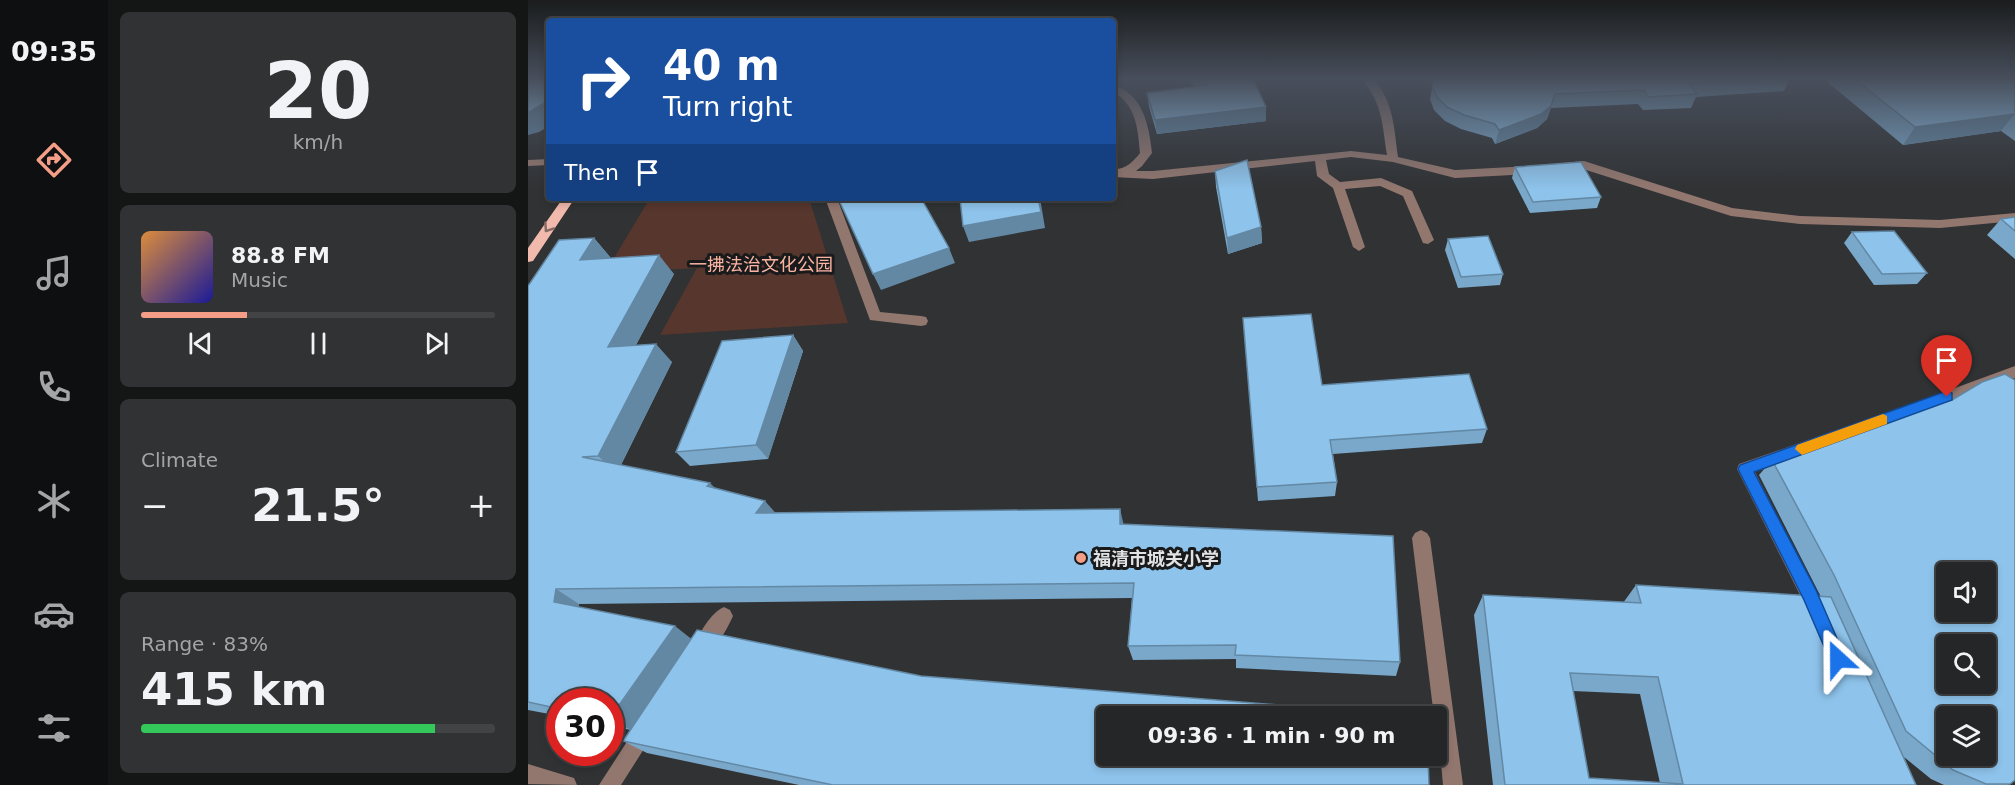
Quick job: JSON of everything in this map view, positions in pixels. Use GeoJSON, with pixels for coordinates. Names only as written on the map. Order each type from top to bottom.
{"type":"FeatureCollection","features":[{"type":"Feature","properties":{"kind":"main road"},"geometry":{"type":"LineString","coordinates":[[528,258],[567,201]]}},
{"type":"Feature","properties":{"kind":"street"},"geometry":{"type":"LineString","coordinates":[[1119,173],[1138,164],[1146,153],[1145,138],[1139,116]]}},
{"type":"Feature","properties":{"kind":"street"},"geometry":{"type":"LineString","coordinates":[[1388,116],[1393,159]]}},
{"type":"Feature","properties":{"kind":"street"},"geometry":{"type":"LineString","coordinates":[[1119,173],[1153,175],[1351,154],[1393,159],[1455,174],[1584,165],[1731,212],[1800,220],[1940,224],[2015,217]]}},
{"type":"Feature","properties":{"kind":"street"},"geometry":{"type":"LineString","coordinates":[[1320,157],[1323,176],[1338,186],[1359,248]]}},
{"type":"Feature","properties":{"kind":"street"},"geometry":{"type":"LineString","coordinates":[[528,163],[546,162]]}},
{"type":"Feature","properties":{"kind":"street"},"geometry":{"type":"LineString","coordinates":[[1338,186],[1381,182],[1408,194],[1428,240]]}},
{"type":"Feature","properties":{"kind":"street"},"geometry":{"type":"LineString","coordinates":[[832,201],[875,316],[921,321]]}},
{"type":"Feature","properties":{"kind":"street"},"geometry":{"type":"LineString","coordinates":[[1914,409],[2015,372]]}},
{"type":"Feature","properties":{"kind":"street"},"geometry":{"type":"LineString","coordinates":[[1824,627],[1745,469],[1891,417]]}},
{"type":"Feature","properties":{"kind":"street"},"geometry":{"type":"LineString","coordinates":[[1421,538],[1453,785]]}},
{"type":"Feature","properties":{"kind":"street"},"geometry":{"type":"LineString","coordinates":[[690,666],[724,616]]}},
{"type":"Feature","properties":{"kind":"street"},"geometry":{"type":"LineString","coordinates":[[609,785],[656,716]]}},
{"type":"Feature","properties":{"kind":"street"},"geometry":{"type":"LineString","coordinates":[[528,774],[567,785]]}},
{"type":"Feature","properties":{"kind":"green space","name":"一拂法治文化公园"},"geometry":{"type":"Polygon","coordinates":[[[648,201],[810,201],[848,323],[660,335],[697,268],[605,273],[648,201]]]}},
{"type":"Feature","properties":{"kind":"building"},"geometry":{"type":"Polygon","coordinates":[[[1154,116],[1192,116],[1155,120],[1154,116]]]}},
{"type":"Feature","properties":{"kind":"building"},"geometry":{"type":"Polygon","coordinates":[[[1466,116],[1537,116],[1499,130],[1495,124],[1466,116]]]}},
{"type":"Feature","properties":{"kind":"building"},"geometry":{"type":"Polygon","coordinates":[[[1901,116],[2002,116],[1915,127],[1901,116]]]}},
{"type":"Feature","properties":{"kind":"building"},"geometry":{"type":"Polygon","coordinates":[[[1247,160],[1261,227],[1227,238],[1215,171],[1247,160]]]}},
{"type":"Feature","properties":{"kind":"building"},"geometry":{"type":"Polygon","coordinates":[[[1581,162],[1601,197],[1533,202],[1515,167],[1581,162]]]}},
{"type":"Feature","properties":{"kind":"building"},"geometry":{"type":"Polygon","coordinates":[[[839,201],[923,201],[949,248],[873,274],[839,201]]]}},
{"type":"Feature","properties":{"kind":"building"},"geometry":{"type":"Polygon","coordinates":[[[960,201],[1039,201],[1041,212],[963,226],[960,201]]]}},
{"type":"Feature","properties":{"kind":"building"},"geometry":{"type":"Polygon","coordinates":[[[2015,217],[2015,231],[2001,219],[2015,217]]]}},
{"type":"Feature","properties":{"kind":"building"},"geometry":{"type":"Polygon","coordinates":[[[1894,231],[1927,273],[1882,274],[1852,232],[1894,231]]]}},
{"type":"Feature","properties":{"kind":"building"},"geometry":{"type":"Polygon","coordinates":[[[1488,236],[1503,274],[1461,277],[1448,239],[1488,236]]]}},
{"type":"Feature","properties":{"kind":"building"},"geometry":{"type":"Polygon","coordinates":[[[594,238],[580,260],[659,255],[608,347],[656,344],[598,456],[582,457],[710,483],[707,486],[765,501],[756,513],[1120,509],[1120,524],[1393,536],[1400,662],[1235,655],[1236,645],[1128,646],[1134,583],[556,589],[554,602],[675,626],[624,698],[624,688],[546,688],[546,706],[528,702],[528,286],[559,240],[594,238]]]}},
{"type":"Feature","properties":{"kind":"building"},"geometry":{"type":"Polygon","coordinates":[[[1311,314],[1322,385],[1469,374],[1487,429],[1330,440],[1337,482],[1257,487],[1243,318],[1311,314]]]}},
{"type":"Feature","properties":{"kind":"building"},"geometry":{"type":"Polygon","coordinates":[[[793,335],[756,445],[676,452],[722,341],[793,335]]]}},
{"type":"Feature","properties":{"kind":"building"},"geometry":{"type":"Polygon","coordinates":[[[2005,374],[2015,380],[2015,780],[2010,784],[1986,784],[1948,766],[1996,766],[1996,706],[1936,706],[1936,756],[1906,731],[1834,575],[1772,460],[1795,451],[1799,455],[1882,418],[1946,395],[1952,400],[1982,382],[2005,374]]]}},
{"type":"Feature","properties":{"kind":"building"},"geometry":{"type":"Polygon","coordinates":[[[1636,585],[1831,597],[1916,785],[1505,785],[1483,595],[1641,603],[1636,585]],[[1570,673],[1589,778],[1683,784],[1658,677],[1570,673]]]}},
{"type":"Feature","properties":{"kind":"building"},"geometry":{"type":"Polygon","coordinates":[[[697,630],[921,676],[1291,706],[1096,706],[1096,766],[1428,766],[1429,785],[833,785],[624,740],[697,630]]]}},
{"type":"Feature","properties":{"kind":"slow traffic"},"geometry":{"type":"LineString","coordinates":[[1802,449],[1883,420]]}},
{"type":"Feature","properties":{"kind":"place","name":"福清市城关小学"},"geometry":{"type":"Point","coordinates":[1081,558]}},
{"type":"Feature","properties":{"kind":"route"},"geometry":{"type":"LineString","coordinates":[[1838,659],[1810,596],[1745,469],[1947,397]]}}]}
